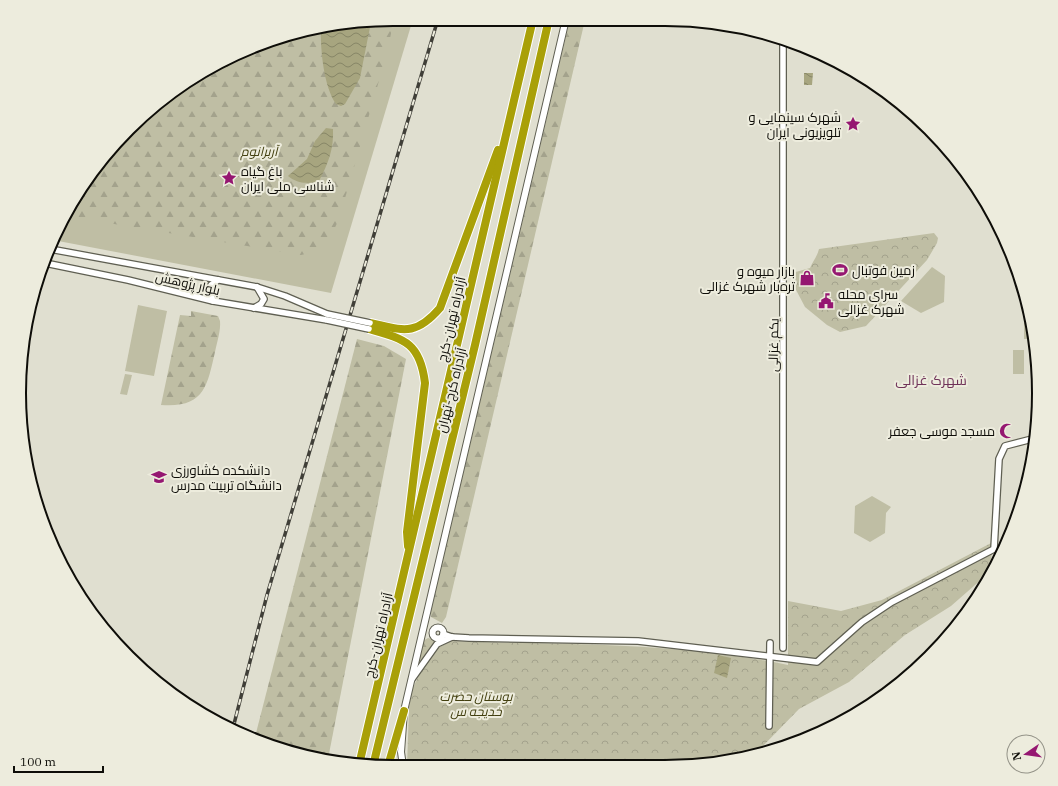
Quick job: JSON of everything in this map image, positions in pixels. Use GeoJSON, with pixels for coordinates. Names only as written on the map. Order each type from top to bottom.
{"type":"FeatureCollection","features":[{"type":"Feature","properties":{"kind":"highway","name":"آزادراه تهران-کرج"},"geometry":{"type":"LineString","coordinates":[[362,758],[530,26]]}},
{"type":"Feature","properties":{"kind":"highway","name":"آزادراه کرج-تهران"},"geometry":{"type":"LineString","coordinates":[[375,759],[475,345],[547,26]]}},
{"type":"Feature","properties":{"kind":"highway"},"geometry":{"type":"LineString","coordinates":[[369,326],[407,330],[427,322],[440,308],[508,123]]}},
{"type":"Feature","properties":{"kind":"highway"},"geometry":{"type":"LineString","coordinates":[[369,326],[401,338],[413,348],[420,357],[424,369],[425,383],[407,532],[408,558]]}},
{"type":"Feature","properties":{"kind":"highway"},"geometry":{"type":"LineString","coordinates":[[390,760],[404,711]]}},
{"type":"Feature","properties":{"kind":"main road"},"geometry":{"type":"LineString","coordinates":[[402,760],[401,752],[404,711],[565,26]]}},
{"type":"Feature","properties":{"kind":"main road"},"geometry":{"type":"LineString","coordinates":[[425,622],[434,632]]}},
{"type":"Feature","properties":{"kind":"main road"},"geometry":{"type":"LineString","coordinates":[[421,638],[441,628],[443,634]]}},
{"type":"Feature","properties":{"kind":"street","name":"یکم غزالی"},"geometry":{"type":"LineString","coordinates":[[783,45],[783,648]]}},
{"type":"Feature","properties":{"kind":"street","name":"بلوار پژوهش"},"geometry":{"type":"LineString","coordinates":[[56,249],[257,287],[285,296],[327,317]]}},
{"type":"Feature","properties":{"kind":"street","name":"بلوار پژوهش"},"geometry":{"type":"LineString","coordinates":[[49,265],[128,280],[254,309],[327,317]]}},
{"type":"Feature","properties":{"kind":"street"},"geometry":{"type":"LineString","coordinates":[[214,301],[210,290],[212,285],[218,280]]}},
{"type":"Feature","properties":{"kind":"street"},"geometry":{"type":"LineString","coordinates":[[254,309],[261,304],[264,299],[257,287]]}},
{"type":"Feature","properties":{"kind":"street"},"geometry":{"type":"LineString","coordinates":[[327,317],[369,326]]}},
{"type":"Feature","properties":{"kind":"street"},"geometry":{"type":"LineString","coordinates":[[412,679],[437,644],[452,638],[638,641],[770,658],[817,662],[862,622],[892,602],[994,548],[999,460],[1005,446],[1029,440]]}},
{"type":"Feature","properties":{"kind":"street"},"geometry":{"type":"LineString","coordinates":[[443,634],[452,638]]}},
{"type":"Feature","properties":{"kind":"street"},"geometry":{"type":"LineString","coordinates":[[769,726],[770,643]]}},
{"type":"Feature","properties":{"kind":"green space","name":"آربرانوم"},"geometry":{"type":"Polygon","coordinates":[[[393,26],[387,53],[339,219],[322,250],[301,255],[71,217],[88,189],[102,170],[133,133],[170,102],[209,75],[275,45],[321,33],[345,29],[393,26]]]}},
{"type":"Feature","properties":{"kind":"green space","name":"آربرانوم"},"geometry":{"type":"Polygon","coordinates":[[[411,26],[331,293],[59,241],[75,209],[88,189],[133,133],[170,102],[209,75],[275,45],[321,33],[369,27],[411,26]]]}},
{"type":"Feature","properties":{"kind":"green space"},"geometry":{"type":"Polygon","coordinates":[[[568,26],[584,26],[446,617],[442,623],[431,617],[431,611],[568,26]]]}},
{"type":"Feature","properties":{"kind":"green space"},"geometry":{"type":"Polygon","coordinates":[[[934,233],[938,238],[937,243],[927,260],[866,326],[840,332],[827,325],[805,307],[794,286],[792,273],[810,268],[819,249],[934,233]]]}},
{"type":"Feature","properties":{"kind":"green space"},"geometry":{"type":"Polygon","coordinates":[[[932,267],[945,276],[944,302],[921,313],[901,301],[932,267]]]}},
{"type":"Feature","properties":{"kind":"green space"},"geometry":{"type":"Polygon","coordinates":[[[138,305],[167,311],[154,376],[125,371],[138,305]]]}},
{"type":"Feature","properties":{"kind":"green space"},"geometry":{"type":"Polygon","coordinates":[[[191,311],[218,316],[220,321],[219,336],[206,385],[195,399],[186,403],[161,405],[180,315],[191,316],[191,311]]]}},
{"type":"Feature","properties":{"kind":"green space"},"geometry":{"type":"Polygon","coordinates":[[[1024,323],[1025,323],[1028,339],[1024,339],[1024,323]]]}},
{"type":"Feature","properties":{"kind":"green space"},"geometry":{"type":"Polygon","coordinates":[[[357,339],[384,346],[406,359],[329,754],[275,741],[256,733],[357,339]]]}},
{"type":"Feature","properties":{"kind":"green space"},"geometry":{"type":"Polygon","coordinates":[[[1013,350],[1024,350],[1024,374],[1013,374],[1013,350]]]}},
{"type":"Feature","properties":{"kind":"green space"},"geometry":{"type":"Polygon","coordinates":[[[125,374],[132,375],[127,395],[120,394],[125,374]]]}},
{"type":"Feature","properties":{"kind":"green space"},"geometry":{"type":"Polygon","coordinates":[[[872,496],[891,507],[886,513],[885,533],[870,542],[854,533],[855,506],[872,496]]]}},
{"type":"Feature","properties":{"kind":"green space","name":"بوستان حضرت خدیجه س"},"geometry":{"type":"Polygon","coordinates":[[[993,542],[991,560],[980,580],[951,606],[905,635],[849,682],[799,709],[763,746],[713,757],[665,760],[407,760],[409,707],[412,690],[424,664],[434,650],[451,641],[578,644],[662,648],[704,652],[788,665],[788,601],[841,611],[882,600],[993,542]]]}},
{"type":"Feature","properties":{"kind":"green space"},"geometry":{"type":"Polygon","coordinates":[[[428,638],[440,641],[416,670],[423,641],[428,638]]]}},
{"type":"Feature","properties":{"kind":"water"},"geometry":{"type":"Polygon","coordinates":[[[370,27],[360,78],[345,104],[341,106],[336,104],[328,88],[321,46],[321,33],[370,27]]]}},
{"type":"Feature","properties":{"kind":"water"},"geometry":{"type":"Polygon","coordinates":[[[804,73],[813,73],[812,85],[804,85],[804,73]]]}},
{"type":"Feature","properties":{"kind":"water"},"geometry":{"type":"Polygon","coordinates":[[[326,128],[333,129],[333,136],[328,162],[319,181],[303,183],[295,181],[288,176],[307,159],[315,141],[326,128]]]}},
{"type":"Feature","properties":{"kind":"water"},"geometry":{"type":"Polygon","coordinates":[[[718,655],[731,658],[727,678],[714,673],[718,655]]]}},
{"type":"Feature","properties":{"kind":"railway"},"geometry":{"type":"LineString","coordinates":[[234,723],[267,595],[436,26]]}},
{"type":"Feature","properties":{"kind":"place","name":"شهرک سینمایی و تلویزیونی ایران"},"geometry":{"type":"Point","coordinates":[853,124]}},
{"type":"Feature","properties":{"kind":"place","name":"باغ گیاه‌ شناسی ملی ایران"},"geometry":{"type":"Point","coordinates":[229,178]}},
{"type":"Feature","properties":{"kind":"place","name":"زمین فوتبال"},"geometry":{"type":"Point","coordinates":[840,270]}},
{"type":"Feature","properties":{"kind":"place","name":"بازار میوه و تره‌بار شهرک غزالی"},"geometry":{"type":"Point","coordinates":[807,278]}},
{"type":"Feature","properties":{"kind":"place","name":"سرای محله شهرک غزالی"},"geometry":{"type":"Point","coordinates":[826,301]}},
{"type":"Feature","properties":{"kind":"place","name":"مسجد موسی جعفر"},"geometry":{"type":"Point","coordinates":[1007,431]}},
{"type":"Feature","properties":{"kind":"place","name":"دانشکده کشاورزی دانشگاه تربیت مدرس"},"geometry":{"type":"Point","coordinates":[159,477]}},
{"type":"Feature","properties":{"kind":"district","name":"شهرک غزالی"},"geometry":{"type":"Point","coordinates":[931,380]}}]}
